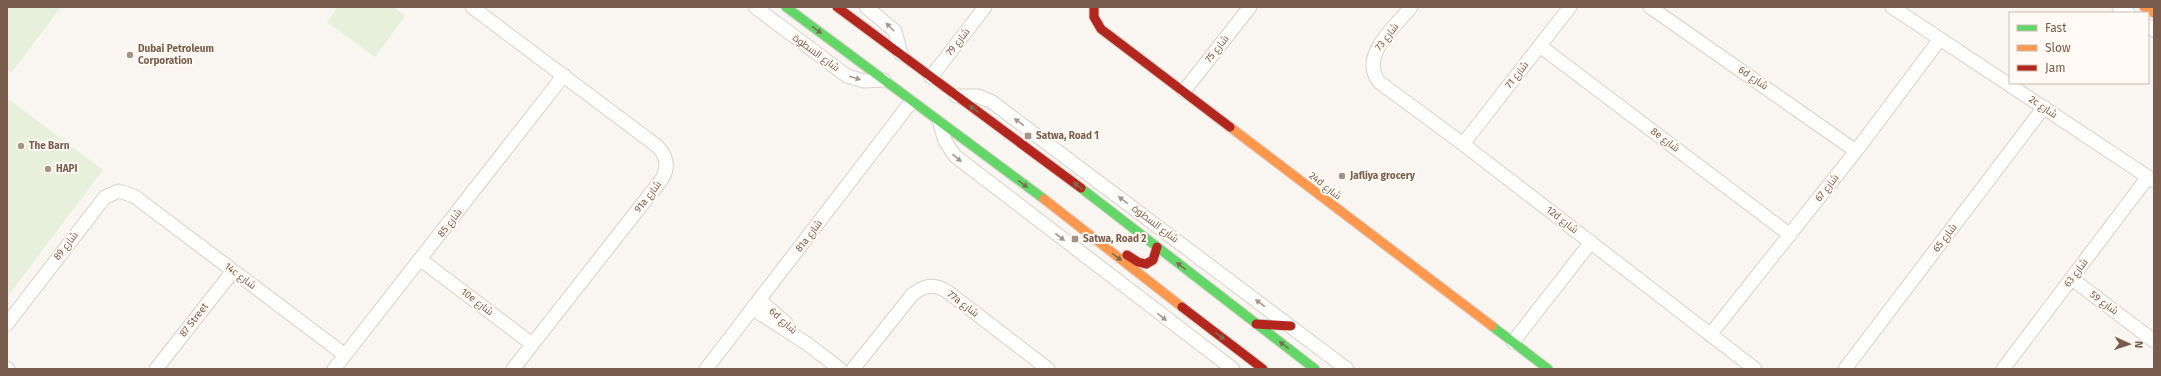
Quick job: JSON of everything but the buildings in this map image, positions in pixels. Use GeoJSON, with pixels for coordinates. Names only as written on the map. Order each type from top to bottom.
{"type":"FeatureCollection","features":[{"type":"Feature","properties":{"kind":"main road","name":"شارع السطوة"},"geometry":{"type":"LineString","coordinates":[[786,7],[940,124],[1087,231],[1110,252],[1263,369]]}},
{"type":"Feature","properties":{"kind":"main road","name":"شارع السطوة"},"geometry":{"type":"LineString","coordinates":[[837,7],[1060,172],[1315,369]]}},
{"type":"Feature","properties":{"kind":"main road","name":"24d شارع"},"geometry":{"type":"LineString","coordinates":[[1094,7],[1094,17],[1101,29],[1548,369]]}},
{"type":"Feature","properties":{"kind":"main road"},"geometry":{"type":"LineString","coordinates":[[2144,7],[2154,13]]}},
{"type":"Feature","properties":{"kind":"main road"},"geometry":{"type":"LineString","coordinates":[[1087,231],[1110,242],[1141,265],[1152,263],[1157,247]]}},
{"type":"Feature","properties":{"kind":"main road"},"geometry":{"type":"LineString","coordinates":[[1256,324],[1291,326]]}},
{"type":"Feature","properties":{"kind":"street","name":"91a شارع"},"geometry":{"type":"LineString","coordinates":[[472,7],[657,146],[666,158],[667,166],[662,179],[513,369]]}},
{"type":"Feature","properties":{"kind":"street","name":"شارع السطوة"},"geometry":{"type":"LineString","coordinates":[[755,7],[847,76],[864,81],[884,80]]}},
{"type":"Feature","properties":{"kind":"street"},"geometry":{"type":"LineString","coordinates":[[866,7],[895,31],[901,54]]}},
{"type":"Feature","properties":{"kind":"street","name":"شارع 79"},"geometry":{"type":"LineString","coordinates":[[931,77],[985,7]]}},
{"type":"Feature","properties":{"kind":"street","name":"شارع 75"},"geometry":{"type":"LineString","coordinates":[[1184,92],[1250,7]]}},
{"type":"Feature","properties":{"kind":"street","name":"شارع 73"},"geometry":{"type":"LineString","coordinates":[[1372,70],[1373,56],[1376,50],[1411,7]]}},
{"type":"Feature","properties":{"kind":"street","name":"شارع 71"},"geometry":{"type":"LineString","coordinates":[[1463,144],[1570,7]]}},
{"type":"Feature","properties":{"kind":"street","name":"6d شارع"},"geometry":{"type":"LineString","coordinates":[[1650,7],[1856,151]]}},
{"type":"Feature","properties":{"kind":"street","name":"2c شارع"},"geometry":{"type":"LineString","coordinates":[[1892,7],[2151,179]]}},
{"type":"Feature","properties":{"kind":"street","name":"شارع 67"},"geometry":{"type":"LineString","coordinates":[[1710,335],[1856,151],[1940,39]]}},
{"type":"Feature","properties":{"kind":"street","name":"8e شارع"},"geometry":{"type":"LineString","coordinates":[[1540,46],[1790,235]]}},
{"type":"Feature","properties":{"kind":"street","name":"12d شارع"},"geometry":{"type":"LineString","coordinates":[[1372,70],[1379,82],[1463,144],[1754,369]]}},
{"type":"Feature","properties":{"kind":"street","name":"شارع 85"},"geometry":{"type":"LineString","coordinates":[[334,369],[421,260],[564,75]]}},
{"type":"Feature","properties":{"kind":"street","name":"شارع السطوة"},"geometry":{"type":"LineString","coordinates":[[956,96],[978,96],[992,102],[1347,369]]}},
{"type":"Feature","properties":{"kind":"street","name":"81a شارع"},"geometry":{"type":"LineString","coordinates":[[706,369],[911,102]]}},
{"type":"Feature","properties":{"kind":"street","name":"شارع 65"},"geometry":{"type":"LineString","coordinates":[[1845,369],[2044,107]]}},
{"type":"Feature","properties":{"kind":"street"},"geometry":{"type":"LineString","coordinates":[[940,124],[945,141],[955,156],[1233,369]]}},
{"type":"Feature","properties":{"kind":"street","name":"شارع 63"},"geometry":{"type":"LineString","coordinates":[[2003,369],[2151,179]]}},
{"type":"Feature","properties":{"kind":"street","name":"شارع 89"},"geometry":{"type":"LineString","coordinates":[[7,322],[105,197],[119,191],[134,196]]}},
{"type":"Feature","properties":{"kind":"street","name":"14c شارع"},"geometry":{"type":"LineString","coordinates":[[134,196],[345,355]]}},
{"type":"Feature","properties":{"kind":"street"},"geometry":{"type":"LineString","coordinates":[[1512,342],[1591,242]]}},
{"type":"Feature","properties":{"kind":"street","name":"10e شارع"},"geometry":{"type":"LineString","coordinates":[[421,260],[532,344]]}},
{"type":"Feature","properties":{"kind":"street","name":"87 Street"},"geometry":{"type":"LineString","coordinates":[[156,369],[233,271]]}},
{"type":"Feature","properties":{"kind":"street","name":"شارع 59"},"geometry":{"type":"LineString","coordinates":[[2072,279],[2154,341]]}},
{"type":"Feature","properties":{"kind":"street","name":"77a شارع"},"geometry":{"type":"LineString","coordinates":[[853,369],[912,294],[920,288],[935,286],[948,292],[1048,369]]}},
{"type":"Feature","properties":{"kind":"street","name":"6d شارع"},"geometry":{"type":"LineString","coordinates":[[757,304],[793,329],[806,342],[840,369]]}},
{"type":"Feature","properties":{"kind":"green space"},"geometry":{"type":"Polygon","coordinates":[[[7,7],[61,7],[12,72],[7,71],[7,7]]]}},
{"type":"Feature","properties":{"kind":"green space"},"geometry":{"type":"Polygon","coordinates":[[[338,7],[394,7],[405,16],[375,57],[327,22],[338,7]]]}},
{"type":"Feature","properties":{"kind":"green space"},"geometry":{"type":"Polygon","coordinates":[[[7,98],[103,170],[7,297],[7,98]]]}},
{"type":"Feature","properties":{"kind":"traffic: fast"},"geometry":{"type":"LineString","coordinates":[[786,7],[1044,199]]}},
{"type":"Feature","properties":{"kind":"traffic: fast"},"geometry":{"type":"LineString","coordinates":[[1081,188],[1315,369]]}},
{"type":"Feature","properties":{"kind":"traffic: fast"},"geometry":{"type":"LineString","coordinates":[[1492,326],[1548,369]]}},
{"type":"Feature","properties":{"kind":"traffic: slow"},"geometry":{"type":"LineString","coordinates":[[2144,7],[2154,13]]}},
{"type":"Feature","properties":{"kind":"traffic: slow"},"geometry":{"type":"LineString","coordinates":[[1230,127],[1492,326]]}},
{"type":"Feature","properties":{"kind":"traffic: slow"},"geometry":{"type":"LineString","coordinates":[[1044,199],[1182,307]]}},
{"type":"Feature","properties":{"kind":"traffic: jam"},"geometry":{"type":"LineString","coordinates":[[837,7],[1081,188]]}},
{"type":"Feature","properties":{"kind":"traffic: jam"},"geometry":{"type":"LineString","coordinates":[[1094,7],[1094,17],[1101,29],[1230,127]]}},
{"type":"Feature","properties":{"kind":"traffic: jam"},"geometry":{"type":"LineString","coordinates":[[1127,255],[1138,262],[1146,264],[1153,260],[1157,247]]}},
{"type":"Feature","properties":{"kind":"traffic: jam"},"geometry":{"type":"LineString","coordinates":[[1182,307],[1263,369]]}},
{"type":"Feature","properties":{"kind":"traffic: jam"},"geometry":{"type":"LineString","coordinates":[[1256,324],[1291,326]]}},
{"type":"Feature","properties":{"kind":"place","name":"Dubai Petroleum Corporation"},"geometry":{"type":"Point","coordinates":[130,55]}},
{"type":"Feature","properties":{"kind":"place","name":"Satwa, Road 1"},"geometry":{"type":"Point","coordinates":[1028,136]}},
{"type":"Feature","properties":{"kind":"place","name":"The Barn"},"geometry":{"type":"Point","coordinates":[21,146]}},
{"type":"Feature","properties":{"kind":"place","name":"HAPI"},"geometry":{"type":"Point","coordinates":[48,169]}},
{"type":"Feature","properties":{"kind":"place","name":"Jafliya grocery"},"geometry":{"type":"Point","coordinates":[1342,176]}},
{"type":"Feature","properties":{"kind":"place","name":"Satwa, Road 2"},"geometry":{"type":"Point","coordinates":[1075,239]}}]}
